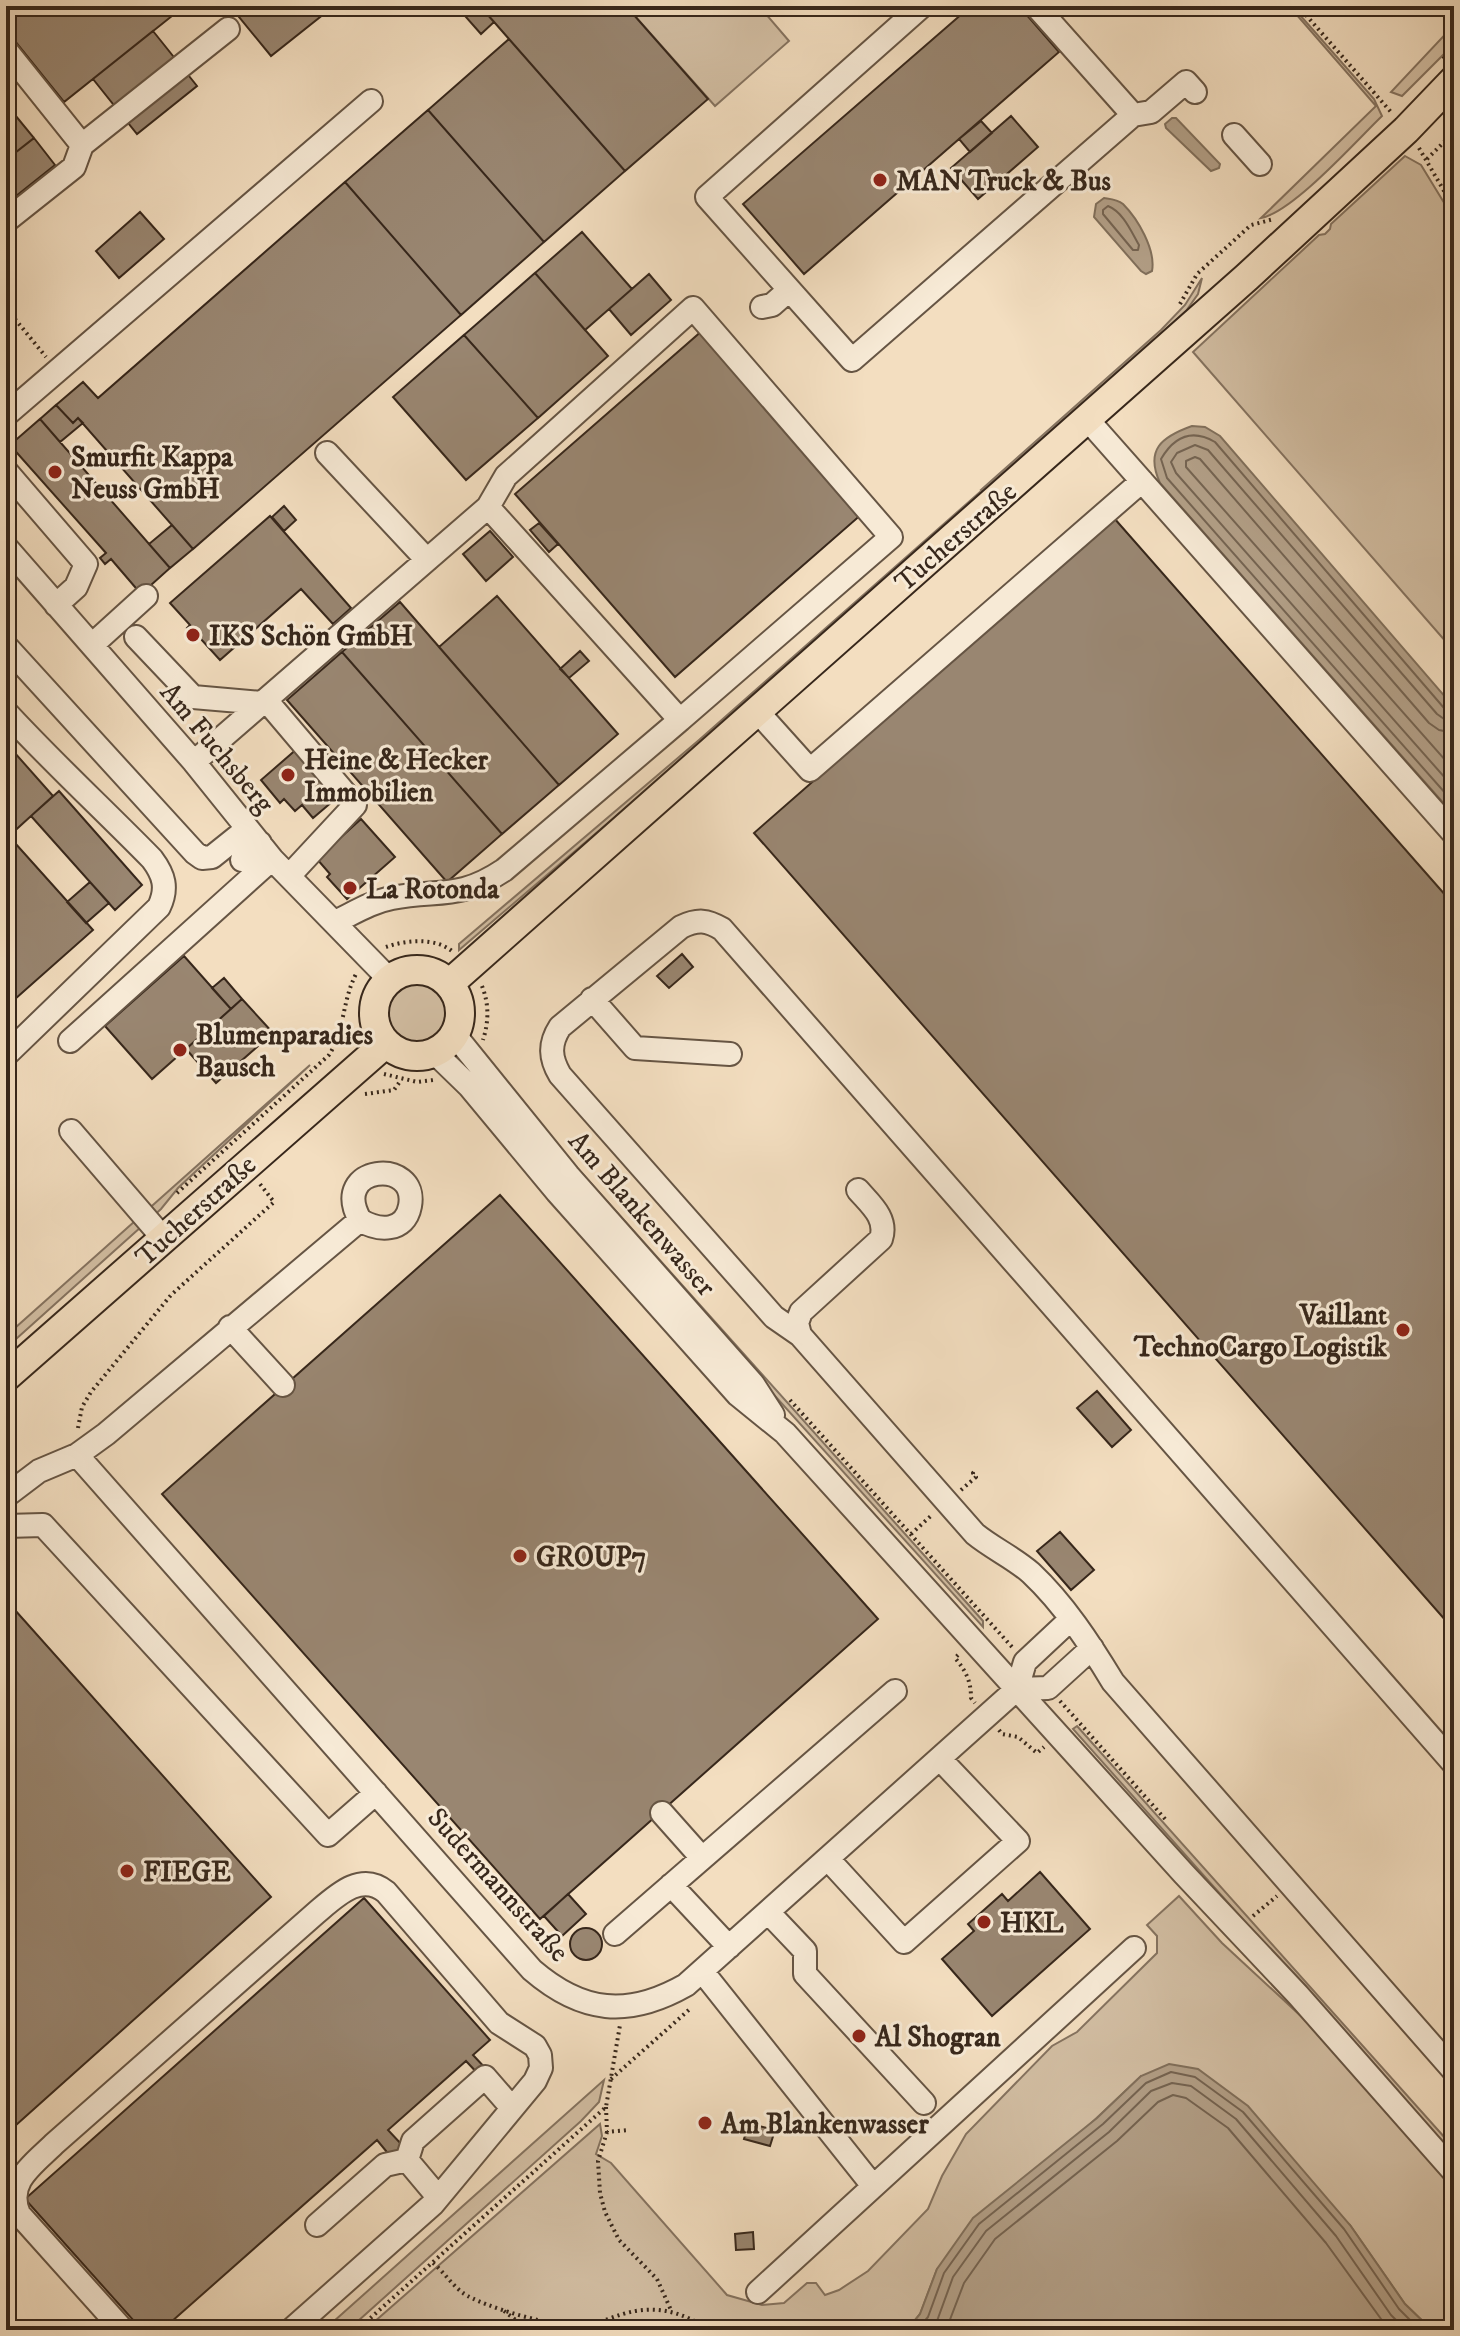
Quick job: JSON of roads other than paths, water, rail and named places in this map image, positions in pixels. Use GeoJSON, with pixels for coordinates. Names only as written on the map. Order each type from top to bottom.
{"type":"FeatureCollection","features":[{"type":"Feature","properties":{"kind":"main road","name":"Tucherstraße"},"geometry":{"type":"LineString","coordinates":[[455,967],[757,711],[1087,419],[1313,218],[1454,80]]}},
{"type":"Feature","properties":{"kind":"main road"},"geometry":{"type":"LineString","coordinates":[[455,967],[461,1010],[444,1043],[422,1056],[376,1050],[378,1030],[375,1004],[390,980],[404,972],[419,970],[435,974],[455,967]]}},
{"type":"Feature","properties":{"kind":"main road","name":"Tucherstraße"},"geometry":{"type":"LineString","coordinates":[[6,1377],[376,1050]]}},
{"type":"Feature","properties":{"kind":"street"},"geometry":{"type":"LineString","coordinates":[[922,6],[707,197],[852,360],[1127,127],[1151,112],[1186,82],[1195,92]]}},
{"type":"Feature","properties":{"kind":"street"},"geometry":{"type":"LineString","coordinates":[[1039,7],[1127,127]]}},
{"type":"Feature","properties":{"kind":"street"},"geometry":{"type":"LineString","coordinates":[[6,221],[74,167],[82,145],[228,29]]}},
{"type":"Feature","properties":{"kind":"street"},"geometry":{"type":"LineString","coordinates":[[6,50],[82,145]]}},
{"type":"Feature","properties":{"kind":"street"},"geometry":{"type":"LineString","coordinates":[[6,415],[371,101]]}},
{"type":"Feature","properties":{"kind":"street"},"geometry":{"type":"LineString","coordinates":[[1234,135],[1260,164]]}},
{"type":"Feature","properties":{"kind":"street"},"geometry":{"type":"LineString","coordinates":[[762,307],[772,305],[789,290]]}},
{"type":"Feature","properties":{"kind":"street"},"geometry":{"type":"LineString","coordinates":[[194,762],[488,507],[506,476],[693,308],[891,537],[504,870],[483,884],[458,892],[393,898],[368,905],[335,922]]}},
{"type":"Feature","properties":{"kind":"street"},"geometry":{"type":"LineString","coordinates":[[1087,419],[1454,834]]}},
{"type":"Feature","properties":{"kind":"street"},"geometry":{"type":"LineString","coordinates":[[327,453],[427,560]]}},
{"type":"Feature","properties":{"kind":"street"},"geometry":{"type":"LineString","coordinates":[[6,471],[86,564],[76,587],[56,605]]}},
{"type":"Feature","properties":{"kind":"street"},"geometry":{"type":"LineString","coordinates":[[757,711],[810,770],[1142,481]]}},
{"type":"Feature","properties":{"kind":"street"},"geometry":{"type":"LineString","coordinates":[[488,507],[680,720]]}},
{"type":"Feature","properties":{"kind":"street","name":"Am Fuchsberg"},"geometry":{"type":"LineString","coordinates":[[6,547],[194,762],[260,844],[390,980]]}},
{"type":"Feature","properties":{"kind":"street"},"geometry":{"type":"LineString","coordinates":[[92,645],[146,596]]}},
{"type":"Feature","properties":{"kind":"street"},"geometry":{"type":"LineString","coordinates":[[136,637],[193,697],[264,702],[355,805],[289,876]]}},
{"type":"Feature","properties":{"kind":"street"},"geometry":{"type":"LineString","coordinates":[[6,646],[195,853],[202,858],[212,857],[260,844]]}},
{"type":"Feature","properties":{"kind":"street"},"geometry":{"type":"LineString","coordinates":[[6,712],[54,764],[152,859],[160,870],[164,896],[159,907],[6,1055]]}},
{"type":"Feature","properties":{"kind":"street"},"geometry":{"type":"LineString","coordinates":[[242,860],[260,844]]}},
{"type":"Feature","properties":{"kind":"street"},"geometry":{"type":"LineString","coordinates":[[70,1041],[260,844]]}},
{"type":"Feature","properties":{"kind":"street"},"geometry":{"type":"LineString","coordinates":[[1454,1764],[722,929],[708,921],[695,921],[681,927],[592,999],[556,1034],[552,1059],[560,1075],[774,1317],[800,1335],[975,1534],[1030,1573],[1071,1619],[1113,1682],[1454,2071]]}},
{"type":"Feature","properties":{"kind":"street"},"geometry":{"type":"LineString","coordinates":[[592,999],[635,1048],[730,1054]]}},
{"type":"Feature","properties":{"kind":"street","name":"Am Blankenwasser"},"geometry":{"type":"LineString","coordinates":[[444,1043],[463,1064],[557,1192],[738,1395],[785,1433],[1233,1928],[1298,1995],[1454,2172]]}},
{"type":"Feature","properties":{"kind":"street"},"geometry":{"type":"LineString","coordinates":[[71,1131],[163,1238]]}},
{"type":"Feature","properties":{"kind":"street"},"geometry":{"type":"LineString","coordinates":[[800,1335],[797,1323],[801,1312],[881,1239],[884,1231],[881,1218],[858,1190]]}},
{"type":"Feature","properties":{"kind":"street"},"geometry":{"type":"LineString","coordinates":[[6,1496],[39,1471],[77,1455],[113,1429],[360,1220]]}},
{"type":"Feature","properties":{"kind":"street"},"geometry":{"type":"LineString","coordinates":[[230,1327],[283,1385]]}},
{"type":"Feature","properties":{"kind":"street","name":"Sudermannstraße"},"geometry":{"type":"LineString","coordinates":[[77,1455],[532,1970],[552,1987],[574,1999],[595,2005],[623,2007],[646,2004],[667,1996],[702,1971],[1017,1689]]}},
{"type":"Feature","properties":{"kind":"street"},"geometry":{"type":"LineString","coordinates":[[6,1526],[43,1525],[328,1835],[376,1793]]}},
{"type":"Feature","properties":{"kind":"street"},"geometry":{"type":"LineString","coordinates":[[1071,1619],[1025,1662],[1017,1689],[1048,1688],[1092,1648]]}},
{"type":"Feature","properties":{"kind":"street"},"geometry":{"type":"LineString","coordinates":[[615,1934],[895,1691]]}},
{"type":"Feature","properties":{"kind":"street"},"geometry":{"type":"LineString","coordinates":[[828,1859],[904,1942],[1018,1841],[940,1759]]}},
{"type":"Feature","properties":{"kind":"street"},"geometry":{"type":"LineString","coordinates":[[662,1813],[702,1858]]}},
{"type":"Feature","properties":{"kind":"street"},"geometry":{"type":"LineString","coordinates":[[123,2330],[19,2214],[14,2193],[18,2182],[54,2144],[342,1892],[367,1883],[379,1886],[499,2023],[535,2046],[540,2055],[541,2068],[535,2081],[438,2197],[291,2330]]}},
{"type":"Feature","properties":{"kind":"street"},"geometry":{"type":"LineString","coordinates":[[671,1885],[729,1947]]}},
{"type":"Feature","properties":{"kind":"street"},"geometry":{"type":"LineString","coordinates":[[768,1912],[805,1951],[805,1974],[924,2103]]}},
{"type":"Feature","properties":{"kind":"street"},"geometry":{"type":"LineString","coordinates":[[758,2292],[1134,1948]]}},
{"type":"Feature","properties":{"kind":"street"},"geometry":{"type":"LineString","coordinates":[[702,1971],[873,2186]]}},
{"type":"Feature","properties":{"kind":"street"},"geometry":{"type":"LineString","coordinates":[[407,2160],[413,2141],[485,2077],[512,2108]]}},
{"type":"Feature","properties":{"kind":"street"},"geometry":{"type":"LineString","coordinates":[[407,2160],[438,2197]]}},
{"type":"Feature","properties":{"kind":"street"},"geometry":{"type":"LineString","coordinates":[[317,2225],[385,2165],[407,2160]]}},
{"type":"Feature","properties":{"kind":"water"},"geometry":{"type":"Polygon","coordinates":[[[1176,118],[1220,164],[1219,168],[1211,171],[1166,128],[1165,124],[1176,118]]]}},
{"type":"Feature","properties":{"kind":"water"},"geometry":{"type":"Polygon","coordinates":[[[1104,198],[1121,202],[1129,210],[1149,245],[1152,271],[1146,274],[1141,271],[1094,217],[1096,204],[1104,198]]]}},
{"type":"Feature","properties":{"kind":"water"},"geometry":{"type":"Polygon","coordinates":[[[1192,426],[1205,427],[1220,436],[1454,707],[1454,815],[1160,483],[1154,462],[1155,453],[1164,440],[1192,426]]]}},
{"type":"Feature","properties":{"kind":"water"},"geometry":{"type":"Polygon","coordinates":[[[1169,2064],[1198,2069],[1248,2106],[1350,2225],[1405,2304],[1432,2330],[907,2330],[920,2314],[937,2269],[973,2218],[1097,2118],[1141,2076],[1169,2064]]]}},
{"type":"Feature","properties":{"kind":"place","name":"MAN Truck & Bus"},"geometry":{"type":"Point","coordinates":[880,180]}},
{"type":"Feature","properties":{"kind":"place","name":"Smurfit Kappa Neuss GmbH"},"geometry":{"type":"Point","coordinates":[55,472]}},
{"type":"Feature","properties":{"kind":"place","name":"IKS Schön GmbH"},"geometry":{"type":"Point","coordinates":[193,635]}},
{"type":"Feature","properties":{"kind":"place","name":"Heine & Hecker Immobilien"},"geometry":{"type":"Point","coordinates":[288,775]}},
{"type":"Feature","properties":{"kind":"place","name":"La Rotonda"},"geometry":{"type":"Point","coordinates":[350,888]}},
{"type":"Feature","properties":{"kind":"place","name":"Blumenparadies Bausch"},"geometry":{"type":"Point","coordinates":[180,1050]}},
{"type":"Feature","properties":{"kind":"place","name":"Vaillant TechnoCargo Logistik"},"geometry":{"type":"Point","coordinates":[1403,1330]}},
{"type":"Feature","properties":{"kind":"place","name":"GROUP7"},"geometry":{"type":"Point","coordinates":[520,1556]}},
{"type":"Feature","properties":{"kind":"place","name":"FIEGE"},"geometry":{"type":"Point","coordinates":[127,1871]}},
{"type":"Feature","properties":{"kind":"place","name":"HKL"},"geometry":{"type":"Point","coordinates":[984,1922]}},
{"type":"Feature","properties":{"kind":"place","name":"Al Shogran"},"geometry":{"type":"Point","coordinates":[859,2036]}},
{"type":"Feature","properties":{"kind":"place","name":"Am Blankenwasser"},"geometry":{"type":"Point","coordinates":[705,2123]}}]}
